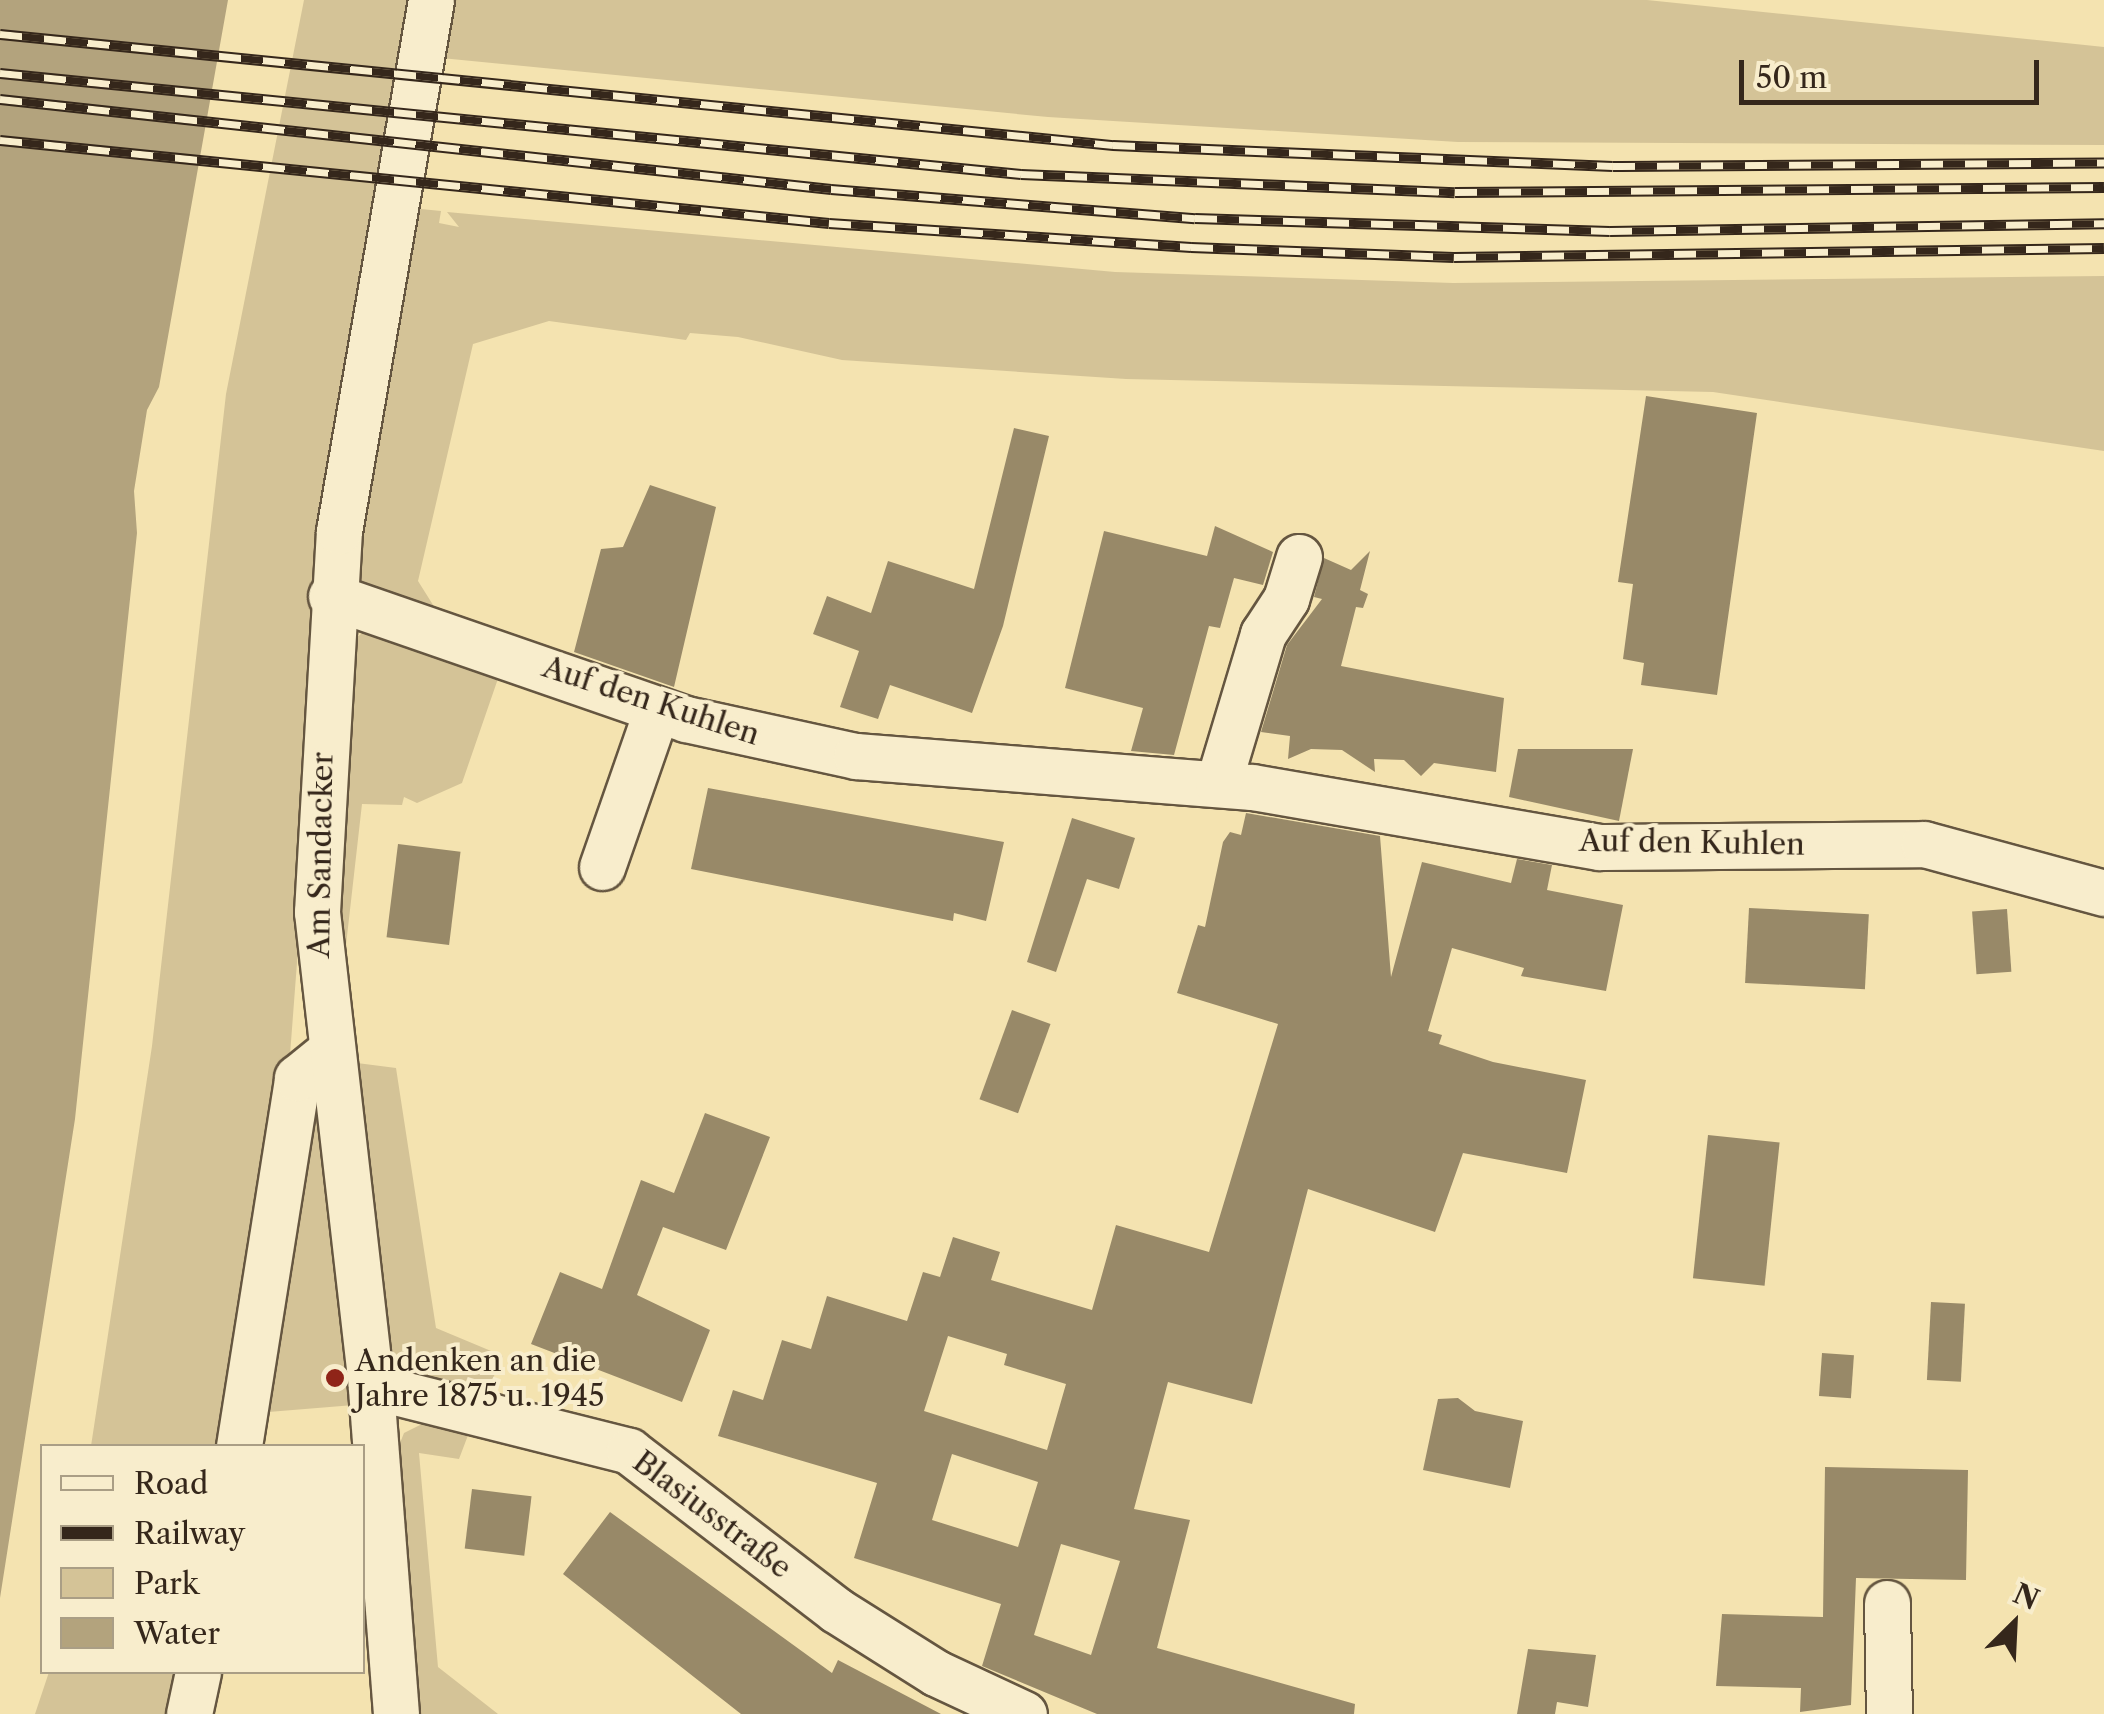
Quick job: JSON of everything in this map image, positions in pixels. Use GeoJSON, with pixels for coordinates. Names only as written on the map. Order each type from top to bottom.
{"type":"FeatureCollection","features":[{"type":"Feature","properties":{"kind":"street","name":"Am Sandacker"},"geometry":{"type":"LineString","coordinates":[[396,1714],[371,1386],[329,1052],[317,912],[331,596],[431,0]]}},
{"type":"Feature","properties":{"kind":"street"},"geometry":{"type":"LineString","coordinates":[[1218,784],[1263,634],[1286,598],[1298,557]]}},
{"type":"Feature","properties":{"kind":"street","name":"Auf den Kuhlen"},"geometry":{"type":"LineString","coordinates":[[331,596],[656,709],[856,756],[1218,784],[1600,847],[1924,844],[2104,893]]}},
{"type":"Feature","properties":{"kind":"street"},"geometry":{"type":"LineString","coordinates":[[602,867],[656,709]]}},
{"type":"Feature","properties":{"kind":"street"},"geometry":{"type":"LineString","coordinates":[[239,1444],[297,1078],[329,1052]]}},
{"type":"Feature","properties":{"kind":"street","name":"Blasiusstraße"},"geometry":{"type":"LineString","coordinates":[[371,1386],[629,1451],[836,1610],[936,1673],[1024,1714]]}},
{"type":"Feature","properties":{"kind":"street"},"geometry":{"type":"LineString","coordinates":[[1888,1603],[1889,1714]]}},
{"type":"Feature","properties":{"kind":"street"},"geometry":{"type":"LineString","coordinates":[[189,1714],[198,1674]]}},
{"type":"Feature","properties":{"kind":"green space"},"geometry":{"type":"Polygon","coordinates":[[[304,0],[428,0],[301,910],[290,1055],[227,1444],[91,1444],[152,1046],[226,394],[304,0]]]}},
{"type":"Feature","properties":{"kind":"green space"},"geometry":{"type":"Polygon","coordinates":[[[441,0],[1647,0],[2104,47],[2104,145],[1458,142],[1048,117],[431,57],[441,0]]]}},
{"type":"Feature","properties":{"kind":"green space"},"geometry":{"type":"Polygon","coordinates":[[[411,208],[441,211],[439,223],[459,227],[447,212],[1115,272],[1453,283],[2104,276],[2104,451],[1713,392],[1126,379],[842,360],[738,337],[690,333],[686,340],[549,321],[473,344],[418,581],[445,624],[365,590],[352,566],[411,208]]]}},
{"type":"Feature","properties":{"kind":"green space"},"geometry":{"type":"Polygon","coordinates":[[[368,628],[502,667],[462,783],[417,803],[404,797],[402,805],[362,804],[346,945],[346,1002],[357,1063],[396,1068],[436,1328],[503,1356],[485,1396],[414,1374],[390,1357],[332,1006],[347,646],[368,628]]]}},
{"type":"Feature","properties":{"kind":"green space"},"geometry":{"type":"Polygon","coordinates":[[[315,1092],[354,1405],[256,1413],[315,1092]]]}},
{"type":"Feature","properties":{"kind":"green space"},"geometry":{"type":"Polygon","coordinates":[[[426,1422],[470,1430],[459,1459],[419,1453],[438,1667],[498,1714],[409,1714],[396,1453],[404,1433],[426,1422]]]}},
{"type":"Feature","properties":{"kind":"green space"},"geometry":{"type":"Polygon","coordinates":[[[48,1674],[186,1674],[178,1714],[35,1714],[48,1674]]]}},
{"type":"Feature","properties":{"kind":"water"},"geometry":{"type":"Polygon","coordinates":[[[0,0],[228,0],[159,387],[147,410],[134,491],[137,533],[75,1119],[0,1598],[0,0]]]}},
{"type":"Feature","properties":{"kind":"building"},"geometry":{"type":"Polygon","coordinates":[[[1646,396],[1757,413],[1717,695],[1641,685],[1644,663],[1623,659],[1633,584],[1618,582],[1646,396]]]}},
{"type":"Feature","properties":{"kind":"building"},"geometry":{"type":"Polygon","coordinates":[[[1014,428],[1049,436],[1003,626],[972,713],[890,685],[878,719],[840,707],[859,651],[813,634],[827,596],[871,613],[888,561],[974,589],[1014,428]]]}},
{"type":"Feature","properties":{"kind":"building"},"geometry":{"type":"Polygon","coordinates":[[[650,485],[716,507],[674,687],[574,652],[601,549],[623,547],[650,485]]]}},
{"type":"Feature","properties":{"kind":"building"},"geometry":{"type":"Polygon","coordinates":[[[1215,526],[1273,552],[1263,585],[1234,578],[1220,628],[1209,626],[1174,755],[1131,751],[1143,708],[1065,688],[1104,531],[1207,556],[1215,526]]]}},
{"type":"Feature","properties":{"kind":"building"},"geometry":{"type":"Polygon","coordinates":[[[1370,551],[1360,590],[1368,594],[1363,608],[1356,607],[1341,666],[1504,698],[1496,772],[1434,763],[1421,776],[1404,760],[1374,759],[1375,772],[1342,750],[1311,749],[1288,759],[1290,736],[1261,732],[1287,645],[1322,599],[1314,597],[1324,558],[1351,570],[1370,551]]]}},
{"type":"Feature","properties":{"kind":"building"},"geometry":{"type":"Polygon","coordinates":[[[1518,749],[1633,749],[1619,821],[1509,797],[1518,749]]]}},
{"type":"Feature","properties":{"kind":"building"},"geometry":{"type":"Polygon","coordinates":[[[708,788],[1004,842],[986,921],[954,913],[953,921],[691,869],[708,788]]]}},
{"type":"Feature","properties":{"kind":"building"},"geometry":{"type":"Polygon","coordinates":[[[1246,813],[1380,836],[1391,977],[1422,862],[1511,883],[1517,859],[1552,865],[1547,890],[1623,905],[1606,991],[1521,976],[1524,968],[1452,948],[1428,1031],[1442,1035],[1439,1044],[1493,1062],[1586,1080],[1567,1173],[1463,1153],[1435,1232],[1308,1189],[1252,1404],[1168,1382],[1134,1509],[1190,1520],[1157,1648],[1355,1704],[1354,1714],[1097,1714],[982,1666],[1001,1604],[854,1558],[877,1483],[718,1436],[733,1390],[763,1400],[782,1340],[811,1349],[827,1296],[907,1321],[923,1272],[940,1277],[953,1237],[1000,1252],[991,1280],[1092,1310],[1116,1225],[1209,1252],[1278,1024],[1177,993],[1198,925],[1205,927],[1223,842],[1230,832],[1241,835],[1246,813]],[[948,1336],[924,1411],[1047,1450],[1066,1384],[1004,1365],[1007,1354],[948,1336]],[[952,1454],[932,1520],[1018,1547],[1038,1482],[952,1454]],[[1061,1544],[1034,1635],[1091,1655],[1120,1561],[1061,1544]]]}},
{"type":"Feature","properties":{"kind":"building"},"geometry":{"type":"Polygon","coordinates":[[[1072,818],[1135,838],[1119,889],[1087,879],[1056,972],[1027,962],[1072,818]]]}},
{"type":"Feature","properties":{"kind":"building"},"geometry":{"type":"Polygon","coordinates":[[[398,844],[461,852],[449,945],[387,937],[398,844]]]}},
{"type":"Feature","properties":{"kind":"building"},"geometry":{"type":"Polygon","coordinates":[[[1749,908],[1869,914],[1865,989],[1745,983],[1749,908]]]}},
{"type":"Feature","properties":{"kind":"building"},"geometry":{"type":"Polygon","coordinates":[[[2007,909],[2011,972],[1976,974],[1972,911],[2007,909]]]}},
{"type":"Feature","properties":{"kind":"building"},"geometry":{"type":"Polygon","coordinates":[[[1012,1010],[1051,1024],[1018,1113],[980,1099],[1012,1010]]]}},
{"type":"Feature","properties":{"kind":"building"},"geometry":{"type":"Polygon","coordinates":[[[705,1113],[770,1137],[726,1250],[663,1227],[637,1295],[710,1330],[682,1402],[531,1344],[560,1272],[602,1289],[641,1180],[674,1193],[705,1113]]]}},
{"type":"Feature","properties":{"kind":"building"},"geometry":{"type":"Polygon","coordinates":[[[1708,1135],[1780,1143],[1765,1286],[1693,1278],[1708,1135]]]}},
{"type":"Feature","properties":{"kind":"building"},"geometry":{"type":"Polygon","coordinates":[[[1931,1302],[1965,1304],[1961,1382],[1927,1380],[1931,1302]]]}},
{"type":"Feature","properties":{"kind":"building"},"geometry":{"type":"Polygon","coordinates":[[[1822,1353],[1854,1355],[1851,1398],[1819,1396],[1822,1353]]]}},
{"type":"Feature","properties":{"kind":"building"},"geometry":{"type":"Polygon","coordinates":[[[1458,1398],[1475,1411],[1523,1421],[1510,1488],[1423,1470],[1438,1399],[1458,1398]]]}},
{"type":"Feature","properties":{"kind":"building"},"geometry":{"type":"Polygon","coordinates":[[[1825,1467],[1968,1470],[1966,1580],[1856,1578],[1851,1705],[1800,1712],[1801,1688],[1716,1686],[1722,1614],[1823,1617],[1825,1467]]]}},
{"type":"Feature","properties":{"kind":"building"},"geometry":{"type":"Polygon","coordinates":[[[472,1489],[532,1496],[524,1556],[465,1549],[472,1489]]]}},
{"type":"Feature","properties":{"kind":"building"},"geometry":{"type":"Polygon","coordinates":[[[610,1512],[832,1673],[838,1660],[941,1714],[741,1714],[563,1574],[610,1512]]]}},
{"type":"Feature","properties":{"kind":"building"},"geometry":{"type":"Polygon","coordinates":[[[1528,1649],[1596,1655],[1588,1707],[1557,1702],[1555,1714],[1517,1714],[1528,1649]]]}},
{"type":"Feature","properties":{"kind":"railway"},"geometry":{"type":"LineString","coordinates":[[0,34],[1113,145],[1613,166],[2104,163]]}},
{"type":"Feature","properties":{"kind":"railway"},"geometry":{"type":"LineString","coordinates":[[0,73],[1021,174],[1455,192],[2104,187]]}},
{"type":"Feature","properties":{"kind":"railway"},"geometry":{"type":"LineString","coordinates":[[0,99],[831,189],[1195,218],[1610,231],[2104,223]]}},
{"type":"Feature","properties":{"kind":"railway"},"geometry":{"type":"LineString","coordinates":[[0,140],[829,223],[1191,247],[1454,257],[2104,248]]}},
{"type":"Feature","properties":{"kind":"place","name":"Andenken an die Jahre 1875 u. 1945"},"geometry":{"type":"Point","coordinates":[335,1378]}}]}
